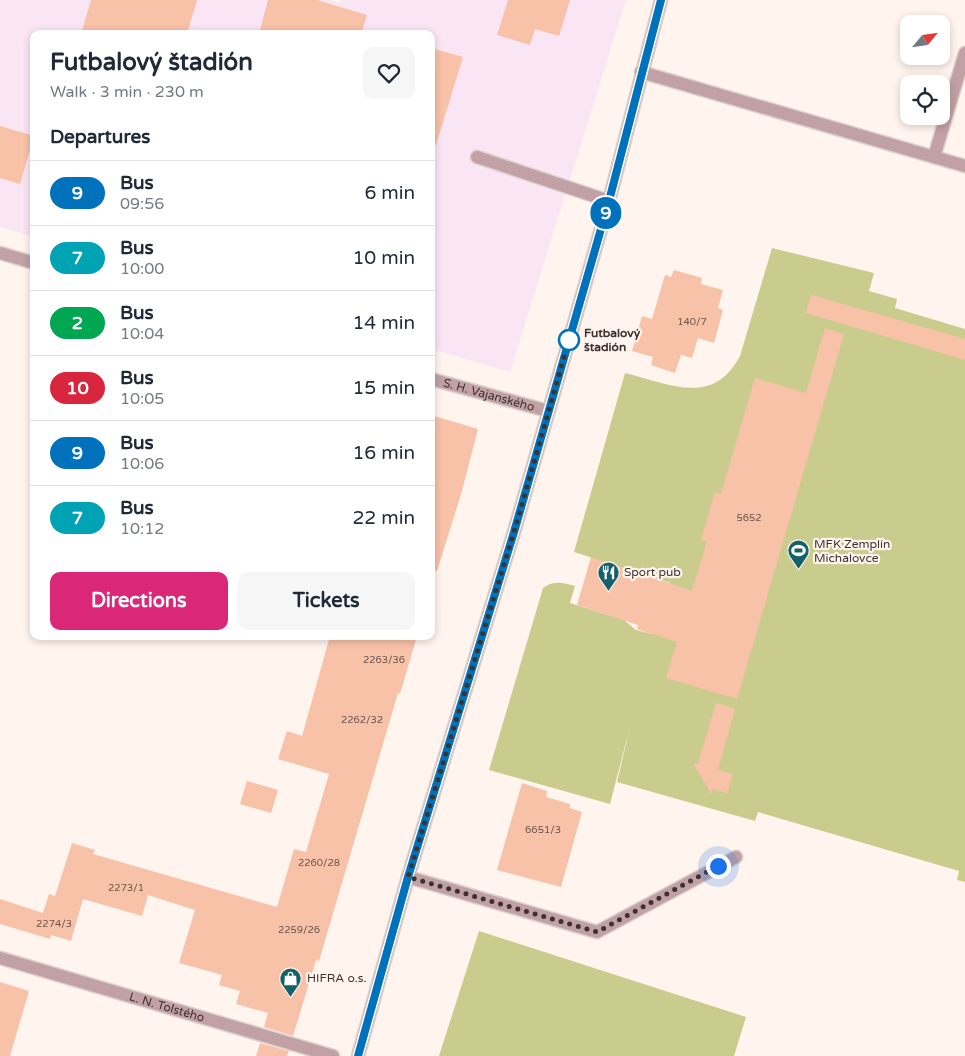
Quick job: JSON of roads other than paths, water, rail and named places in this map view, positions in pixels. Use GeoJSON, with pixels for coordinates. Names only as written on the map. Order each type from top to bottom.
{"type":"FeatureCollection","features":[{"type":"Feature","properties":{"kind":"street"},"geometry":{"type":"LineString","coordinates":[[358,1056],[408,877],[514,532],[609,201],[641,72],[662,0]]}},
{"type":"Feature","properties":{"kind":"street"},"geometry":{"type":"LineString","coordinates":[[934,157],[965,53]]}},
{"type":"Feature","properties":{"kind":"street"},"geometry":{"type":"LineString","coordinates":[[641,72],[965,166]]}},
{"type":"Feature","properties":{"kind":"street"},"geometry":{"type":"LineString","coordinates":[[477,157],[609,201]]}},
{"type":"Feature","properties":{"kind":"street"},"geometry":{"type":"LineString","coordinates":[[0,253],[30,262]]}},
{"type":"Feature","properties":{"kind":"street","name":"S. H. Vajanského"},"geometry":{"type":"LineString","coordinates":[[435,380],[548,411]]}},
{"type":"Feature","properties":{"kind":"street"},"geometry":{"type":"LineString","coordinates":[[408,877],[597,932],[736,857]]}},
{"type":"Feature","properties":{"kind":"street","name":"L. N. Tolstého"},"geometry":{"type":"LineString","coordinates":[[0,958],[333,1056]]}},
{"type":"Feature","properties":{"kind":"place","name":"Futbalový štadión"},"geometry":{"type":"Point","coordinates":[569,340]}},
{"type":"Feature","properties":{"kind":"place","name":"MFK Zemplín Michalovce"},"geometry":{"type":"Point","coordinates":[798,570]}},
{"type":"Feature","properties":{"kind":"place","name":"Sport pub"},"geometry":{"type":"Point","coordinates":[608,591]}},
{"type":"Feature","properties":{"kind":"place","name":"HIFRA o.s."},"geometry":{"type":"Point","coordinates":[291,997]}}]}
